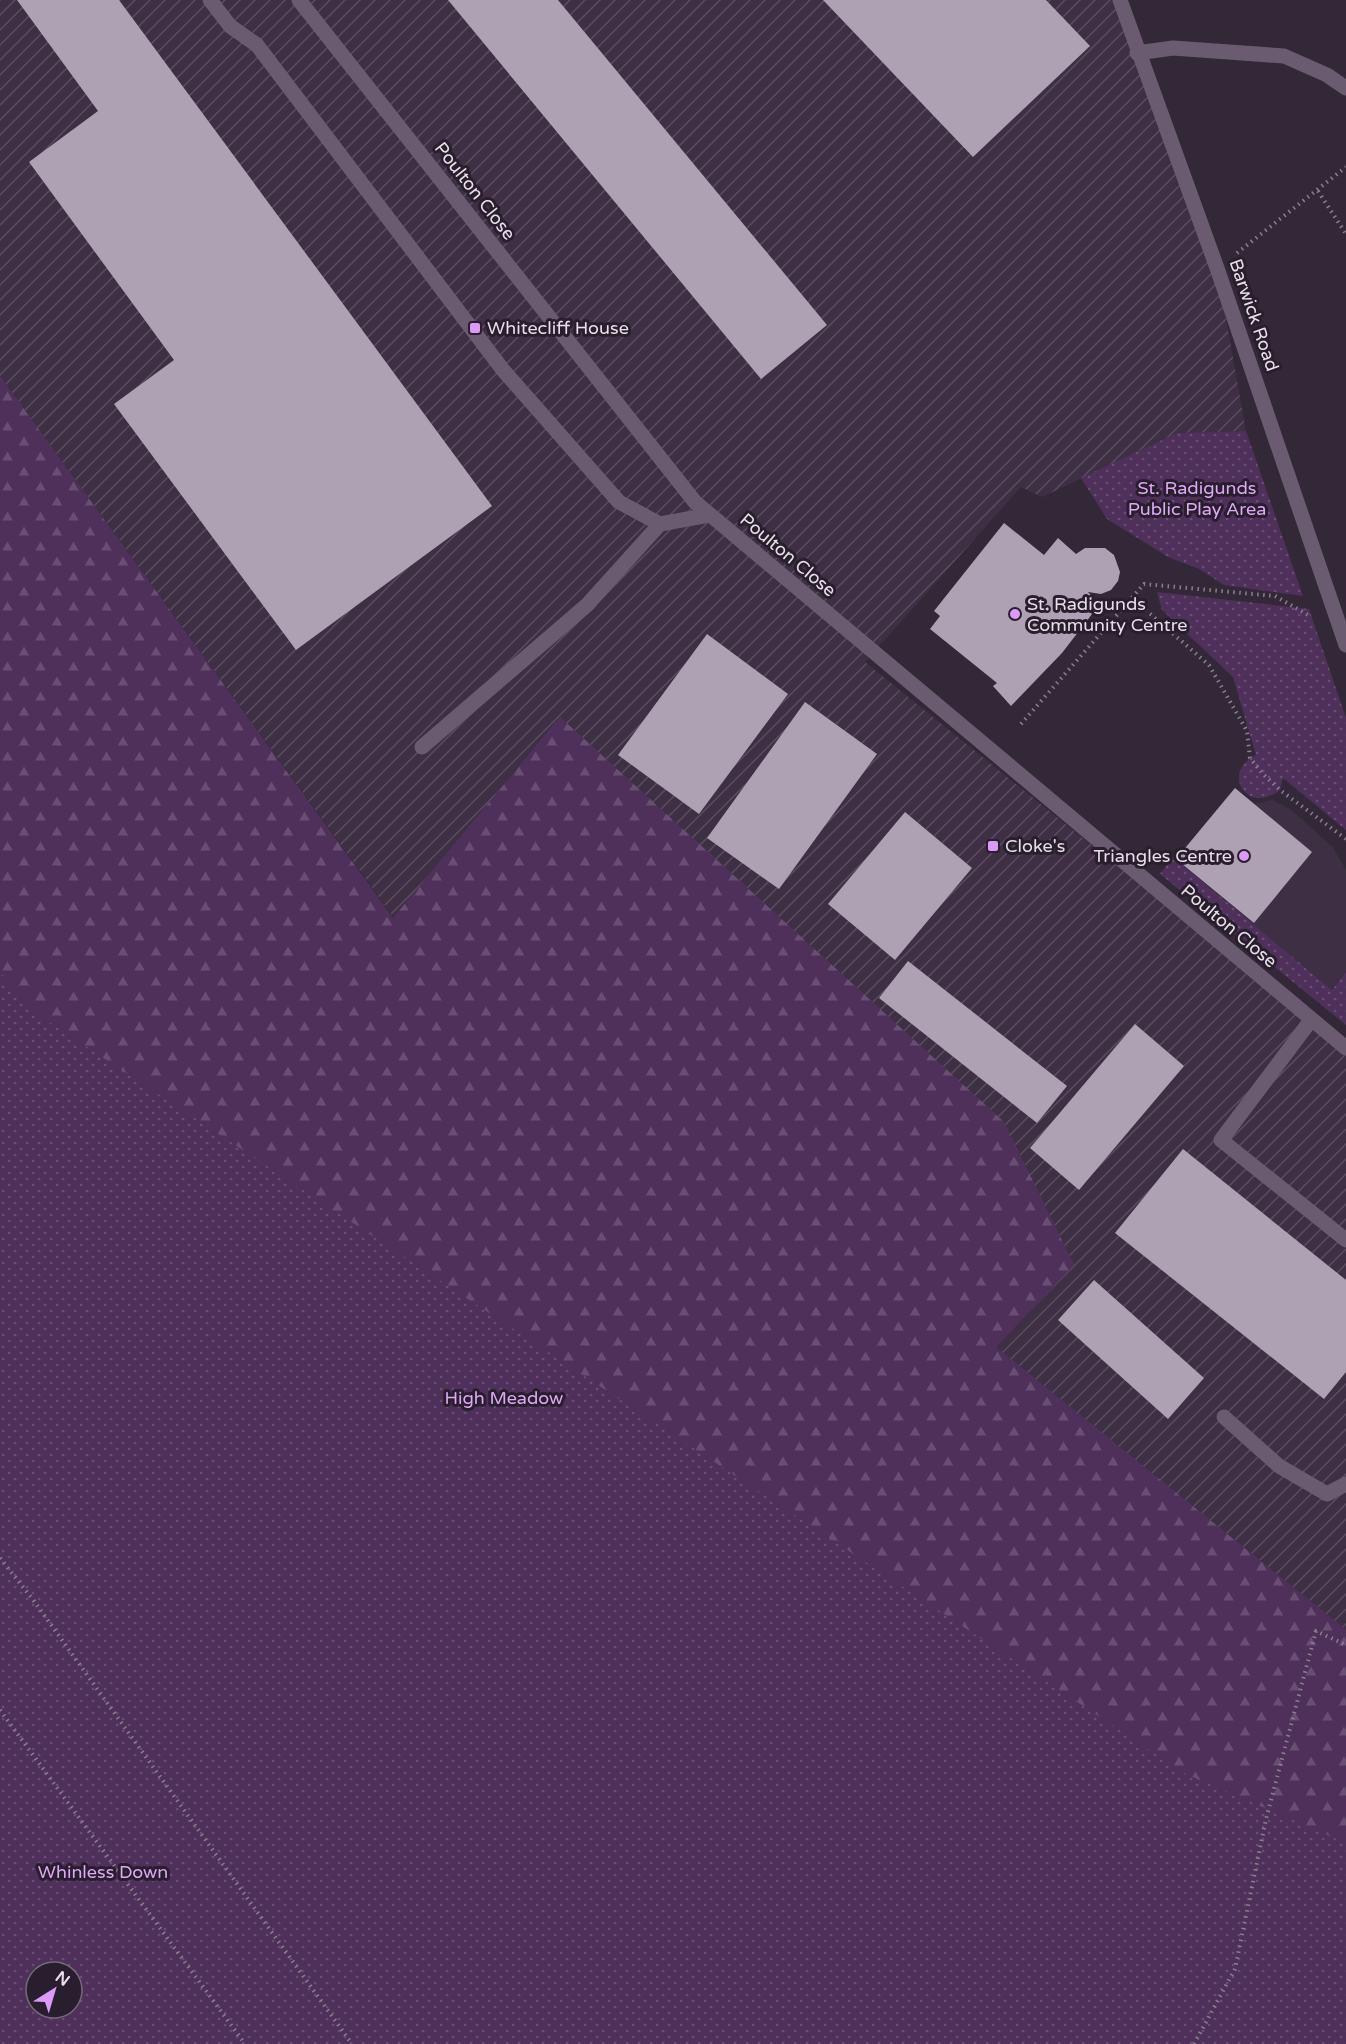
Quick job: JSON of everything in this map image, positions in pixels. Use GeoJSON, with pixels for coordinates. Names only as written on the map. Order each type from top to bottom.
{"type":"FeatureCollection","features":[{"type":"Feature","properties":{"kind":"street"},"geometry":{"type":"LineString","coordinates":[[210,0],[230,26],[257,45],[503,370],[619,502],[660,524]]}},
{"type":"Feature","properties":{"kind":"street","name":"Poulton Close"},"geometry":{"type":"LineString","coordinates":[[298,0],[695,502],[1346,1048]]}},
{"type":"Feature","properties":{"kind":"street","name":"Barwick Road"},"geometry":{"type":"LineString","coordinates":[[1120,0],[1137,53],[1217,268],[1344,640]]}},
{"type":"Feature","properties":{"kind":"street"},"geometry":{"type":"LineString","coordinates":[[1137,53],[1173,48],[1284,56],[1327,75],[1346,88]]}},
{"type":"Feature","properties":{"kind":"street"},"geometry":{"type":"LineString","coordinates":[[422,747],[587,605],[660,524],[710,515]]}},
{"type":"Feature","properties":{"kind":"street"},"geometry":{"type":"LineString","coordinates":[[1311,1020],[1221,1140],[1346,1240]]}},
{"type":"Feature","properties":{"kind":"street"},"geometry":{"type":"LineString","coordinates":[[1224,1418],[1279,1466],[1326,1494],[1346,1484]]}},
{"type":"Feature","properties":{"kind":"path"},"geometry":{"type":"LineString","coordinates":[[1217,268],[1346,167]]}},
{"type":"Feature","properties":{"kind":"path"},"geometry":{"type":"LineString","coordinates":[[1318,191],[1346,234]]}},
{"type":"Feature","properties":{"kind":"path"},"geometry":{"type":"LineString","coordinates":[[1021,724],[1144,584],[1275,596],[1344,640]]}},
{"type":"Feature","properties":{"kind":"path"},"geometry":{"type":"LineString","coordinates":[[1132,598],[1209,665],[1247,731],[1250,758],[1263,774],[1280,790],[1346,839]]}},
{"type":"Feature","properties":{"kind":"path"},"geometry":{"type":"LineString","coordinates":[[0,1558],[41,1611],[352,2044]]}},
{"type":"Feature","properties":{"kind":"path"},"geometry":{"type":"LineString","coordinates":[[1194,2044],[1235,1969],[1266,1819],[1316,1631],[1346,1645]]}},
{"type":"Feature","properties":{"kind":"path"},"geometry":{"type":"LineString","coordinates":[[0,1710],[244,2044]]}},
{"type":"Feature","properties":{"kind":"shaded area"},"geometry":{"type":"Polygon","coordinates":[[[0,0],[1120,0],[1217,268],[1246,431],[1177,433],[1042,497],[1021,487],[865,662],[1346,1051],[1346,1630],[995,1347],[1073,1265],[560,717],[394,918],[0,376],[0,0]]]}},
{"type":"Feature","properties":{"kind":"shaded area"},"geometry":{"type":"Polygon","coordinates":[[[1235,788],[1254,804],[1272,800],[1290,809],[1333,847],[1346,870],[1346,972],[1332,990],[1176,859],[1235,788]]]}},
{"type":"Feature","properties":{"kind":"green space","name":"High Meadow"},"geometry":{"type":"Polygon","coordinates":[[[0,376],[393,918],[560,717],[1004,1122],[1074,1265],[996,1347],[1346,1630],[1346,2044],[0,2044],[0,376]]]}},
{"type":"Feature","properties":{"kind":"green space"},"geometry":{"type":"Polygon","coordinates":[[[0,376],[393,918],[560,717],[1004,1122],[1074,1265],[996,1347],[1346,1630],[1346,1843],[1186,1774],[37,1014],[0,972],[0,376]]]}},
{"type":"Feature","properties":{"kind":"green space","name":"St. Radigunds Public Play Area"},"geometry":{"type":"Polygon","coordinates":[[[1246,431],[1303,596],[1224,585],[1199,569],[1168,557],[1107,519],[1081,478],[1177,433],[1246,431]]]}},
{"type":"Feature","properties":{"kind":"green space"},"geometry":{"type":"Polygon","coordinates":[[[1157,592],[1309,609],[1346,718],[1346,830],[1283,778],[1280,790],[1268,797],[1257,798],[1248,795],[1242,789],[1239,780],[1240,771],[1245,762],[1256,755],[1233,677],[1162,610],[1157,592]]]}},
{"type":"Feature","properties":{"kind":"green space"},"geometry":{"type":"Polygon","coordinates":[[[1173,857],[1332,990],[1346,972],[1346,1025],[1160,874],[1173,857]]]}},
{"type":"Feature","properties":{"kind":"building"},"geometry":{"type":"Polygon","coordinates":[[[17,0],[119,0],[492,506],[296,650],[114,404],[174,360],[29,162],[98,111],[17,0]]]}},
{"type":"Feature","properties":{"kind":"building"},"geometry":{"type":"Polygon","coordinates":[[[448,0],[558,0],[827,325],[761,379],[448,0]]]}},
{"type":"Feature","properties":{"kind":"building"},"geometry":{"type":"Polygon","coordinates":[[[823,0],[1046,0],[1090,46],[973,157],[823,0]]]}},
{"type":"Feature","properties":{"kind":"building","name":"St. Radigunds Community Centre"},"geometry":{"type":"Polygon","coordinates":[[[1004,523],[1044,555],[1058,538],[1076,554],[1085,548],[1105,548],[1114,555],[1120,572],[1118,581],[1111,590],[1101,594],[1088,592],[1099,605],[1062,653],[1011,706],[993,686],[997,683],[930,629],[940,616],[934,611],[1004,523]]]}},
{"type":"Feature","properties":{"kind":"building"},"geometry":{"type":"Polygon","coordinates":[[[707,634],[788,694],[699,814],[618,755],[707,634]]]}},
{"type":"Feature","properties":{"kind":"building"},"geometry":{"type":"Polygon","coordinates":[[[805,702],[877,754],[779,889],[707,838],[805,702]]]}},
{"type":"Feature","properties":{"kind":"building","name":"Triangles Centre"},"geometry":{"type":"Polygon","coordinates":[[[1235,788],[1312,852],[1254,923],[1176,859],[1235,788]]]}},
{"type":"Feature","properties":{"kind":"building"},"geometry":{"type":"Polygon","coordinates":[[[905,812],[972,868],[895,960],[828,904],[905,812]]]}},
{"type":"Feature","properties":{"kind":"building"},"geometry":{"type":"Polygon","coordinates":[[[908,961],[1067,1086],[1037,1123],[879,998],[908,961]]]}},
{"type":"Feature","properties":{"kind":"building"},"geometry":{"type":"Polygon","coordinates":[[[1135,1024],[1184,1066],[1079,1190],[1030,1148],[1135,1024]]]}},
{"type":"Feature","properties":{"kind":"building"},"geometry":{"type":"Polygon","coordinates":[[[1183,1149],[1346,1280],[1346,1372],[1324,1399],[1115,1233],[1183,1149]]]}},
{"type":"Feature","properties":{"kind":"building"},"geometry":{"type":"Polygon","coordinates":[[[1094,1280],[1204,1378],[1168,1419],[1058,1320],[1094,1280]]]}},
{"type":"Feature","properties":{"kind":"place","name":"Whitecliff House"},"geometry":{"type":"Point","coordinates":[475,328]}},
{"type":"Feature","properties":{"kind":"place","name":"St. Radigunds Community Centre"},"geometry":{"type":"Point","coordinates":[1015,614]}},
{"type":"Feature","properties":{"kind":"place","name":"Cloke's"},"geometry":{"type":"Point","coordinates":[993,846]}},
{"type":"Feature","properties":{"kind":"place","name":"Triangles Centre"},"geometry":{"type":"Point","coordinates":[1244,856]}},
{"type":"Feature","properties":{"kind":"park label","name":"Whinless Down"},"geometry":{"type":"Point","coordinates":[103,1872]}}]}
